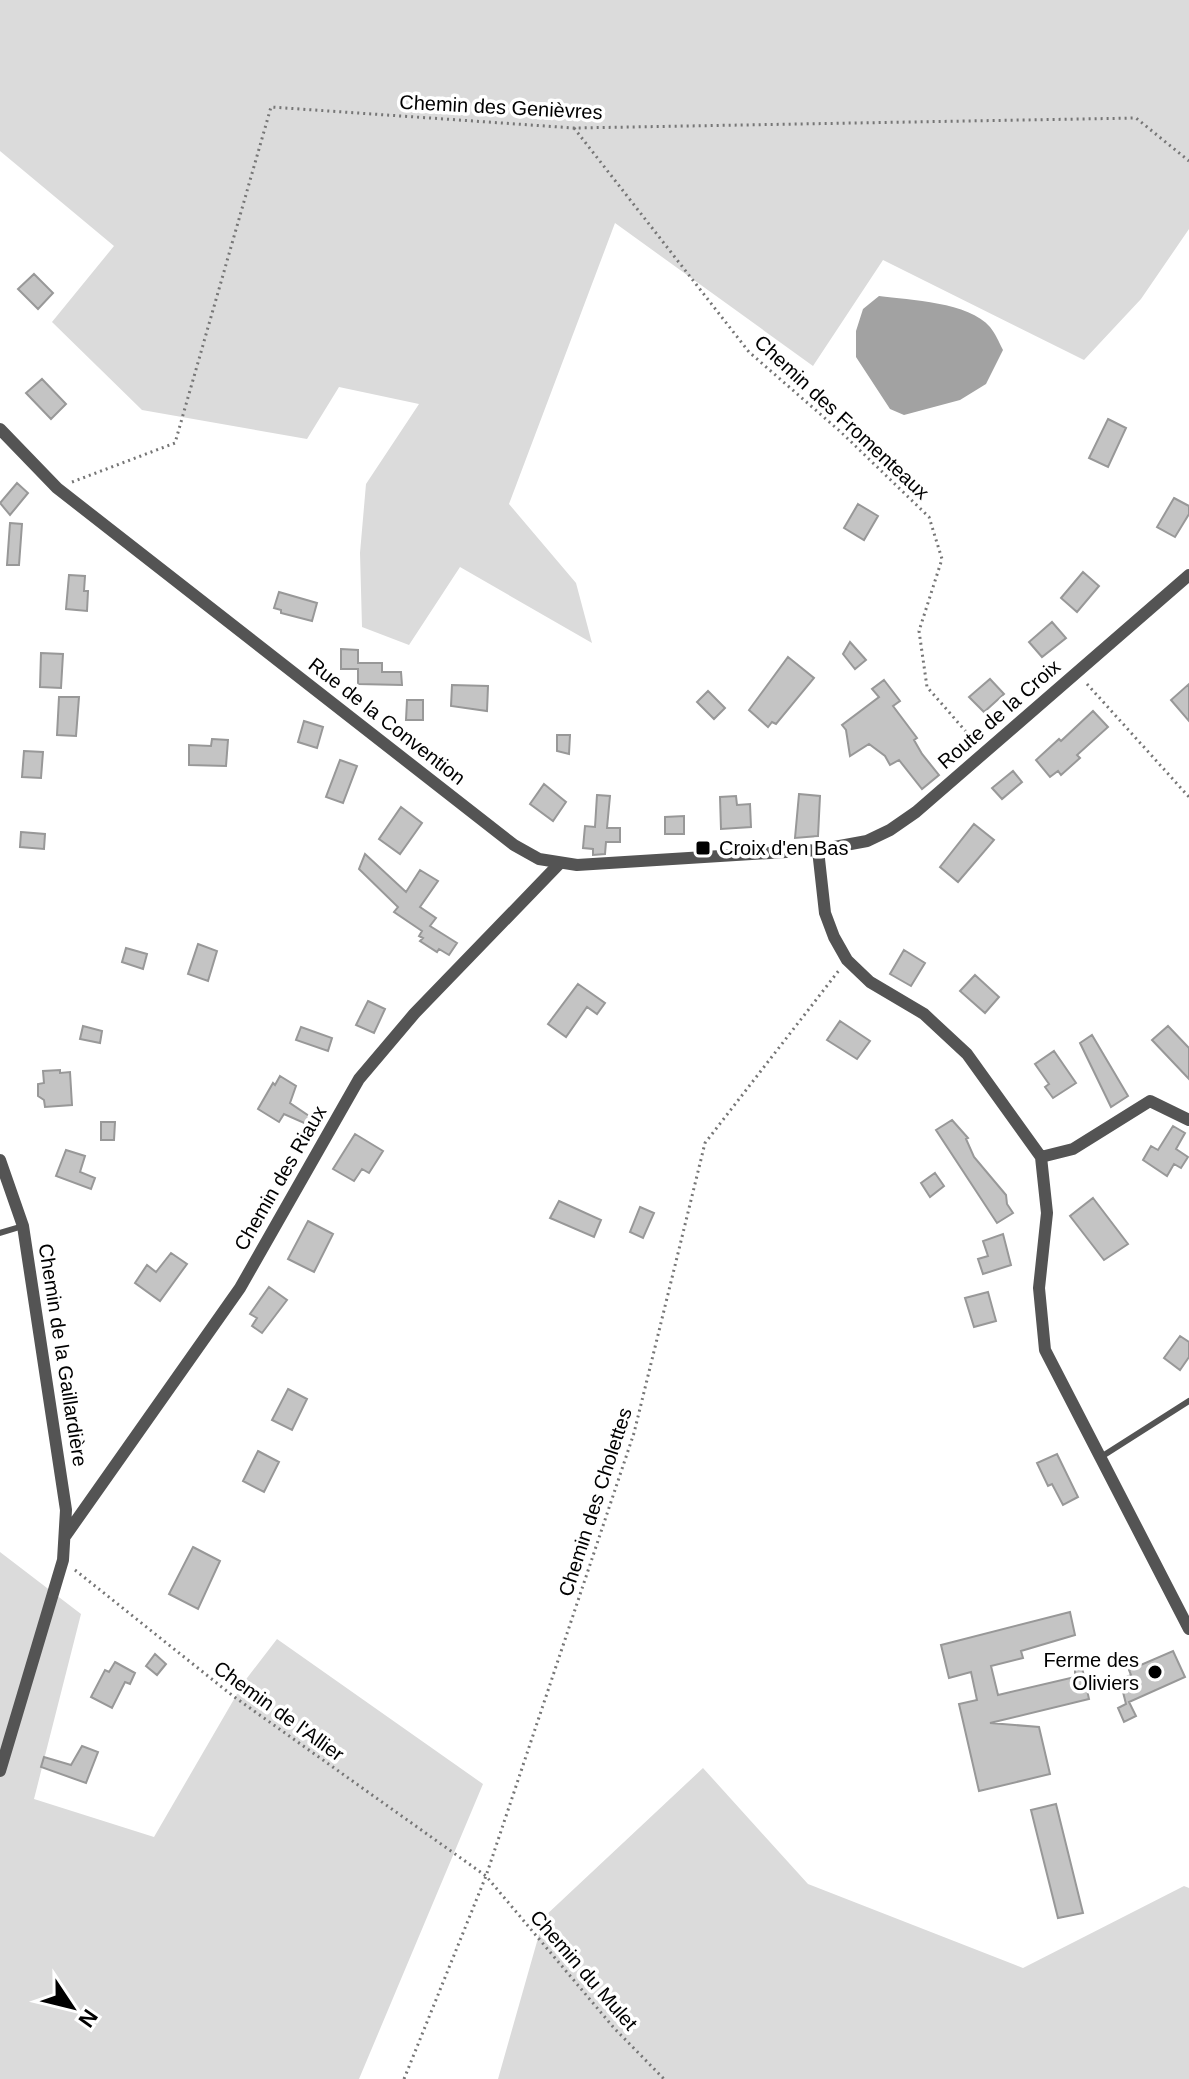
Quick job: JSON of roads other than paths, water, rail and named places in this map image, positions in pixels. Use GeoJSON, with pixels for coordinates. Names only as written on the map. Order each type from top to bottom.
{"type":"FeatureCollection","features":[{"type":"Feature","properties":{"kind":"street","name":"Rue de la Convention"},"geometry":{"type":"LineString","coordinates":[[0,429],[57,488],[514,845],[539,859],[559,864],[601,864],[818,850]]}},
{"type":"Feature","properties":{"kind":"street","name":"Route de la Croix"},"geometry":{"type":"LineString","coordinates":[[818,850],[867,841],[916,812],[1189,575]]}},
{"type":"Feature","properties":{"kind":"street"},"geometry":{"type":"LineString","coordinates":[[818,850],[825,913],[847,960],[870,982],[924,1014],[967,1054],[1041,1157],[1047,1213],[1039,1288],[1045,1350],[1189,1629]]}},
{"type":"Feature","properties":{"kind":"street","name":"Chemin des Riaux"},"geometry":{"type":"LineString","coordinates":[[66,1535],[240,1288],[359,1079],[414,1014],[559,864]]}},
{"type":"Feature","properties":{"kind":"street"},"geometry":{"type":"LineString","coordinates":[[1041,1157],[1073,1149],[1150,1101],[1189,1120]]}},
{"type":"Feature","properties":{"kind":"street","name":"Chemin de la Gaillardière"},"geometry":{"type":"LineString","coordinates":[[0,1160],[23,1226],[66,1510],[66,1535],[63,1560],[0,1771]]}},
{"type":"Feature","properties":{"kind":"lane"},"geometry":{"type":"LineString","coordinates":[[0,1233],[23,1226]]}},
{"type":"Feature","properties":{"kind":"lane"},"geometry":{"type":"LineString","coordinates":[[1100,1457],[1189,1401]]}},
{"type":"Feature","properties":{"kind":"place","name":"Croix d'en Bas"},"geometry":{"type":"Point","coordinates":[703,848]}},
{"type":"Feature","properties":{"kind":"place","name":"Ferme des Oliviers"},"geometry":{"type":"Point","coordinates":[1155,1672]}}]}
